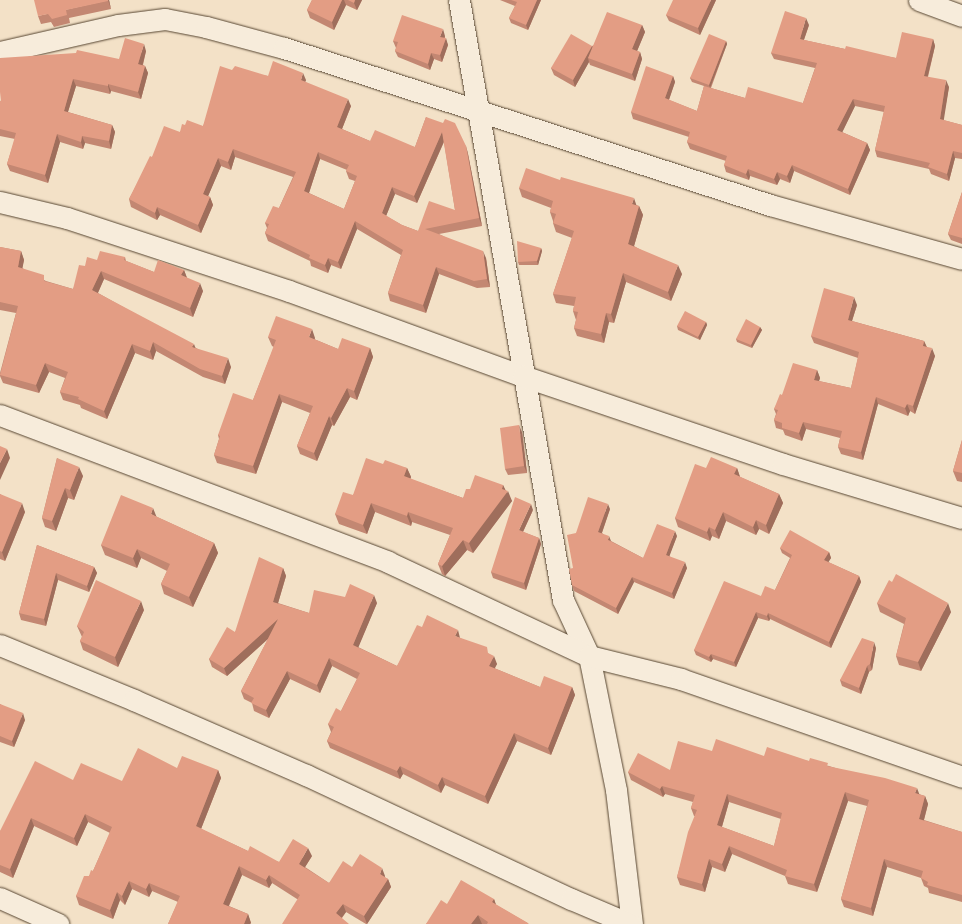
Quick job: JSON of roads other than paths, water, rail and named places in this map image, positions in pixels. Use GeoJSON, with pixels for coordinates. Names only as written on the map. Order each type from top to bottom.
{"type":"FeatureCollection","features":[{"type":"Feature","properties":{"kind":"street"},"geometry":{"type":"LineString","coordinates":[[0,645],[134,700],[306,775],[564,896],[631,924],[616,790],[589,656],[564,600],[523,376],[459,0]]}},
{"type":"Feature","properties":{"kind":"street"},"geometry":{"type":"LineString","coordinates":[[920,0],[962,16]]}},
{"type":"Feature","properties":{"kind":"street"},"geometry":{"type":"LineString","coordinates":[[0,52],[118,25],[165,19],[206,27],[284,48],[477,112],[770,205],[962,259]]}},
{"type":"Feature","properties":{"kind":"street"},"geometry":{"type":"LineString","coordinates":[[0,202],[67,218],[274,286],[523,376],[783,464],[962,518]]}},
{"type":"Feature","properties":{"kind":"street"},"geometry":{"type":"LineString","coordinates":[[0,415],[388,562],[589,656],[681,679],[962,777]]}},
{"type":"Feature","properties":{"kind":"street"},"geometry":{"type":"LineString","coordinates":[[0,898],[58,924]]}}]}
